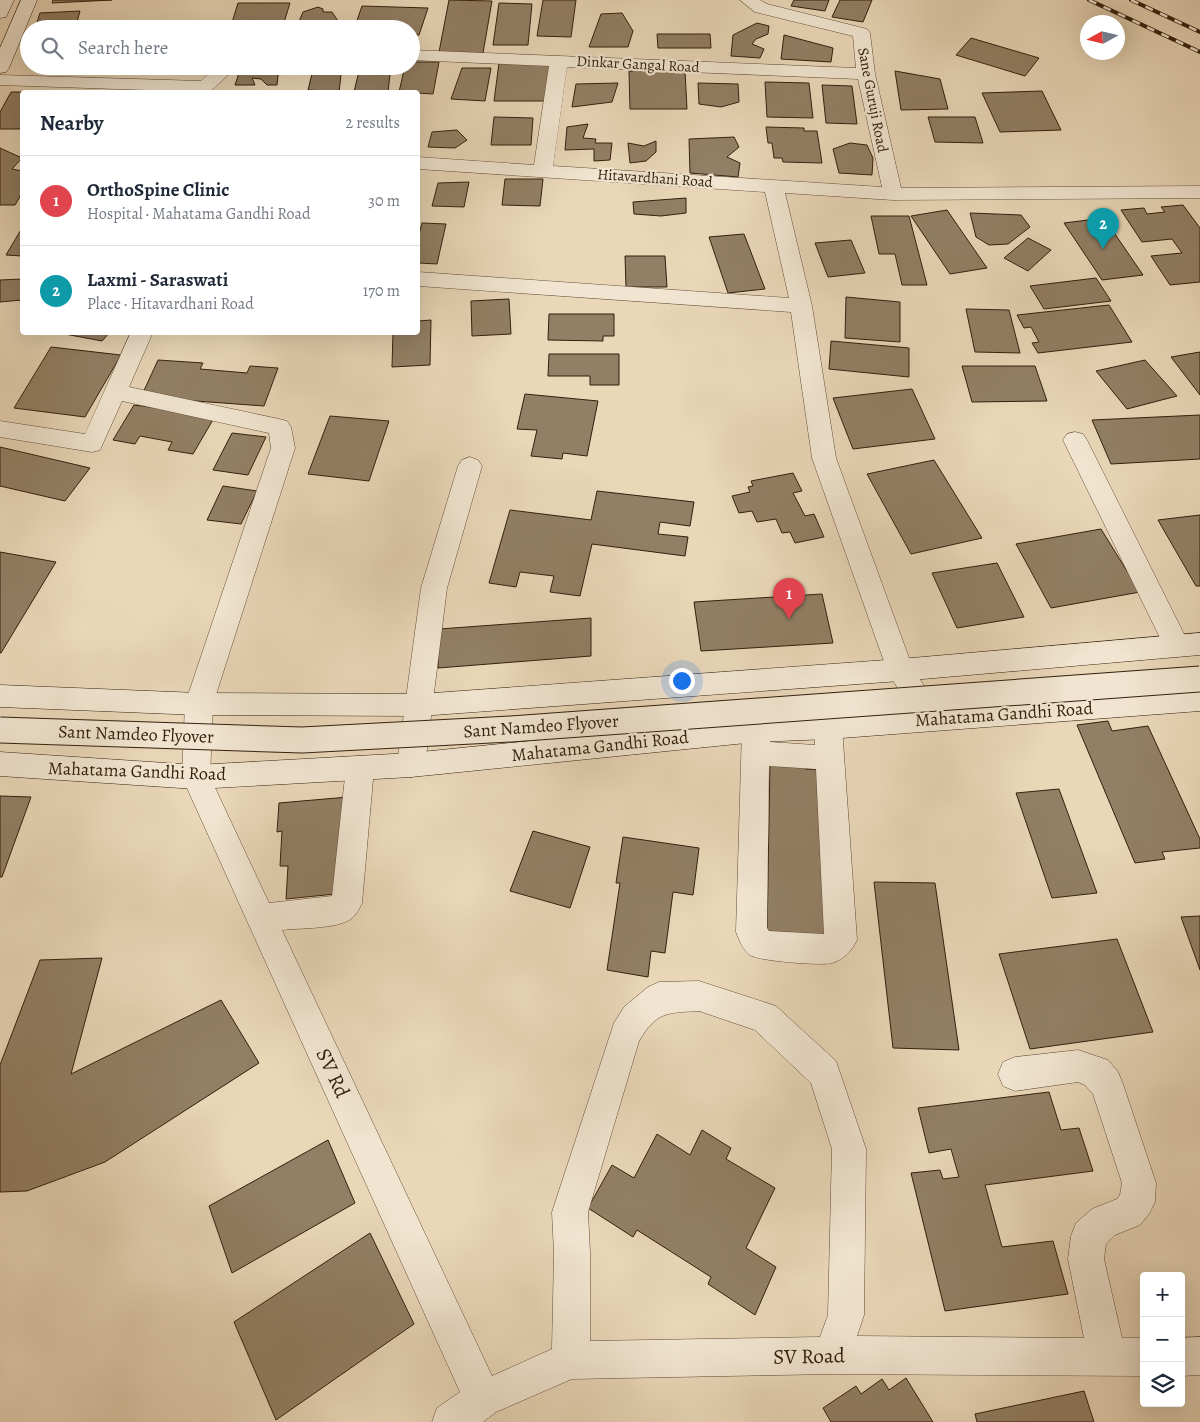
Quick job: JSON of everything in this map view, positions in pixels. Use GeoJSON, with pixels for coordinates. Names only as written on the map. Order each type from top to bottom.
{"type":"FeatureCollection","features":[{"type":"Feature","properties":{"kind":"street"},"geometry":{"type":"LineString","coordinates":[[0,13],[6,0]]}},
{"type":"Feature","properties":{"kind":"street"},"geometry":{"type":"LineString","coordinates":[[20,20],[29,0]]}},
{"type":"Feature","properties":{"kind":"street","name":"Sane Guruji Road"},"geometry":{"type":"LineString","coordinates":[[748,0],[761,8],[861,33],[866,74],[893,194]]}},
{"type":"Feature","properties":{"kind":"street"},"geometry":{"type":"LineString","coordinates":[[0,68],[20,21]]}},
{"type":"Feature","properties":{"kind":"street","name":"Dinkar Gangal Road"},"geometry":{"type":"LineString","coordinates":[[420,54],[866,74]]}},
{"type":"Feature","properties":{"kind":"street"},"geometry":{"type":"LineString","coordinates":[[543,171],[559,61]]}},
{"type":"Feature","properties":{"kind":"street"},"geometry":{"type":"LineString","coordinates":[[0,80],[206,90],[220,75]]}},
{"type":"Feature","properties":{"kind":"street","name":"Hitavardhani Road"},"geometry":{"type":"LineString","coordinates":[[420,163],[893,194],[1200,192]]}},
{"type":"Feature","properties":{"kind":"street"},"geometry":{"type":"LineString","coordinates":[[774,186],[802,306],[824,458],[900,670],[930,719]]}},
{"type":"Feature","properties":{"kind":"street"},"geometry":{"type":"LineString","coordinates":[[420,279],[802,306]]}},
{"type":"Feature","properties":{"kind":"street"},"geometry":{"type":"LineString","coordinates":[[0,429],[92,444],[141,335]]}},
{"type":"Feature","properties":{"kind":"street","name":"SV Rd"},"geometry":{"type":"LineString","coordinates":[[116,392],[279,427],[283,448],[199,704],[196,777],[483,1399]]}},
{"type":"Feature","properties":{"kind":"street"},"geometry":{"type":"LineString","coordinates":[[0,696],[199,704],[420,705],[900,670],[1189,645],[1075,440]]}},
{"type":"Feature","properties":{"kind":"street"},"geometry":{"type":"LineString","coordinates":[[411,765],[434,588],[470,466]]}},
{"type":"Feature","properties":{"kind":"street","name":"Sant Namdeo Flyover"},"geometry":{"type":"LineString","coordinates":[[0,730],[302,740],[511,729],[1200,680]]}},
{"type":"Feature","properties":{"kind":"street","name":"Mahatama Gandhi Road"},"geometry":{"type":"LineString","coordinates":[[0,764],[196,777],[411,765],[757,741],[828,727],[1200,700]]}},
{"type":"Feature","properties":{"kind":"street"},"geometry":{"type":"LineString","coordinates":[[828,727],[830,758],[841,940],[829,949],[761,945],[751,932],[757,741],[830,758]]}},
{"type":"Feature","properties":{"kind":"street"},"geometry":{"type":"LineString","coordinates":[[261,918],[339,910],[347,903],[360,768]]}},
{"type":"Feature","properties":{"kind":"street"},"geometry":{"type":"LineString","coordinates":[[570,1360],[572,1253],[570,1212],[626,1034],[634,1018],[659,998],[699,996],[765,1016],[824,1073],[849,1149],[846,1315],[832,1355]]}},
{"type":"Feature","properties":{"kind":"street"},"geometry":{"type":"LineString","coordinates":[[1015,1074],[1078,1066],[1096,1072],[1106,1084],[1139,1183],[1138,1202],[1128,1213],[1104,1221],[1089,1236],[1086,1259],[1107,1357]]}},
{"type":"Feature","properties":{"kind":"street","name":"SV Road"},"geometry":{"type":"LineString","coordinates":[[483,1399],[570,1360],[832,1355],[1140,1357]]}},
{"type":"Feature","properties":{"kind":"street"},"geometry":{"type":"LineString","coordinates":[[1185,1356],[1200,1356]]}},
{"type":"Feature","properties":{"kind":"street"},"geometry":{"type":"LineString","coordinates":[[451,1422],[483,1399]]}},
{"type":"Feature","properties":{"kind":"building"},"geometry":{"type":"Polygon","coordinates":[[[53,0],[112,0],[52,3],[53,0]]]}},
{"type":"Feature","properties":{"kind":"building"},"geometry":{"type":"Polygon","coordinates":[[[449,0],[492,1],[483,53],[439,52],[449,0]]]}},
{"type":"Feature","properties":{"kind":"building"},"geometry":{"type":"Polygon","coordinates":[[[543,0],[576,0],[571,37],[537,36],[543,0]]]}},
{"type":"Feature","properties":{"kind":"building"},"geometry":{"type":"Polygon","coordinates":[[[794,0],[829,0],[825,11],[791,6],[794,0]]]}},
{"type":"Feature","properties":{"kind":"building"},"geometry":{"type":"Polygon","coordinates":[[[840,0],[872,0],[863,22],[832,17],[840,0]]]}},
{"type":"Feature","properties":{"kind":"building"},"geometry":{"type":"Polygon","coordinates":[[[238,3],[290,3],[285,20],[233,20],[238,3]]]}},
{"type":"Feature","properties":{"kind":"building"},"geometry":{"type":"Polygon","coordinates":[[[499,3],[532,4],[528,45],[493,45],[499,3]]]}},
{"type":"Feature","properties":{"kind":"building"},"geometry":{"type":"Polygon","coordinates":[[[362,6],[428,8],[420,32],[420,20],[357,20],[362,6]]]}},
{"type":"Feature","properties":{"kind":"building"},"geometry":{"type":"Polygon","coordinates":[[[318,7],[323,9],[323,12],[332,12],[337,20],[300,20],[303,12],[318,7]]]}},
{"type":"Feature","properties":{"kind":"building"},"geometry":{"type":"Polygon","coordinates":[[[80,11],[78,20],[38,20],[40,13],[80,11]]]}},
{"type":"Feature","properties":{"kind":"building"},"geometry":{"type":"Polygon","coordinates":[[[622,13],[633,31],[628,47],[589,47],[601,14],[622,13]]]}},
{"type":"Feature","properties":{"kind":"building"},"geometry":{"type":"Polygon","coordinates":[[[757,23],[769,26],[768,34],[756,39],[752,44],[764,49],[760,58],[731,56],[733,35],[757,23]]]}},
{"type":"Feature","properties":{"kind":"building"},"geometry":{"type":"Polygon","coordinates":[[[657,34],[710,34],[711,48],[658,48],[657,34]]]}},
{"type":"Feature","properties":{"kind":"building"},"geometry":{"type":"Polygon","coordinates":[[[784,35],[833,48],[831,62],[781,59],[784,35]]]}},
{"type":"Feature","properties":{"kind":"building"},"geometry":{"type":"Polygon","coordinates":[[[971,38],[1039,58],[1025,76],[956,55],[971,38]]]}},
{"type":"Feature","properties":{"kind":"building"},"geometry":{"type":"Polygon","coordinates":[[[420,62],[439,62],[433,94],[420,93],[420,90],[399,90],[403,75],[420,75],[420,62]]]}},
{"type":"Feature","properties":{"kind":"building"},"geometry":{"type":"Polygon","coordinates":[[[499,63],[554,63],[551,101],[494,101],[499,63]]]}},
{"type":"Feature","properties":{"kind":"building"},"geometry":{"type":"Polygon","coordinates":[[[462,68],[491,68],[485,101],[451,99],[462,68]]]}},
{"type":"Feature","properties":{"kind":"building"},"geometry":{"type":"Polygon","coordinates":[[[629,71],[685,71],[687,109],[630,109],[629,71]]]}},
{"type":"Feature","properties":{"kind":"building"},"geometry":{"type":"Polygon","coordinates":[[[895,71],[940,79],[948,109],[901,110],[895,71]]]}},
{"type":"Feature","properties":{"kind":"building"},"geometry":{"type":"Polygon","coordinates":[[[238,75],[278,75],[277,85],[267,85],[261,79],[252,78],[255,85],[235,85],[238,75]]]}},
{"type":"Feature","properties":{"kind":"building"},"geometry":{"type":"Polygon","coordinates":[[[312,75],[341,75],[339,90],[308,90],[312,75]]]}},
{"type":"Feature","properties":{"kind":"building"},"geometry":{"type":"Polygon","coordinates":[[[358,75],[390,75],[388,90],[354,90],[358,75]]]}},
{"type":"Feature","properties":{"kind":"building"},"geometry":{"type":"Polygon","coordinates":[[[765,82],[809,83],[813,118],[767,117],[765,82]]]}},
{"type":"Feature","properties":{"kind":"building"},"geometry":{"type":"Polygon","coordinates":[[[618,83],[612,102],[572,107],[576,84],[618,83]]]}},
{"type":"Feature","properties":{"kind":"building"},"geometry":{"type":"Polygon","coordinates":[[[698,83],[738,84],[739,102],[721,107],[699,104],[698,83]]]}},
{"type":"Feature","properties":{"kind":"building"},"geometry":{"type":"Polygon","coordinates":[[[822,85],[852,86],[857,124],[826,123],[822,85]]]}},
{"type":"Feature","properties":{"kind":"building"},"geometry":{"type":"Polygon","coordinates":[[[1042,91],[1061,130],[1000,132],[982,93],[1042,91]]]}},
{"type":"Feature","properties":{"kind":"building"},"geometry":{"type":"Polygon","coordinates":[[[11,92],[20,92],[20,129],[0,129],[0,112],[11,92]]]}},
{"type":"Feature","properties":{"kind":"building"},"geometry":{"type":"Polygon","coordinates":[[[494,117],[533,118],[531,145],[491,145],[494,117]]]}},
{"type":"Feature","properties":{"kind":"building"},"geometry":{"type":"Polygon","coordinates":[[[928,117],[975,117],[983,143],[935,142],[928,117]]]}},
{"type":"Feature","properties":{"kind":"building"},"geometry":{"type":"Polygon","coordinates":[[[588,124],[583,138],[596,139],[595,143],[612,143],[610,160],[594,161],[594,149],[565,150],[567,127],[588,124]]]}},
{"type":"Feature","properties":{"kind":"building"},"geometry":{"type":"Polygon","coordinates":[[[766,127],[804,128],[804,131],[817,131],[822,163],[783,162],[782,158],[774,158],[772,143],[768,143],[766,127]]]}},
{"type":"Feature","properties":{"kind":"building"},"geometry":{"type":"Polygon","coordinates":[[[457,130],[467,140],[455,148],[428,147],[432,132],[457,130]]]}},
{"type":"Feature","properties":{"kind":"building"},"geometry":{"type":"Polygon","coordinates":[[[734,137],[739,147],[727,157],[740,163],[738,177],[690,173],[689,139],[734,137]]]}},
{"type":"Feature","properties":{"kind":"building"},"geometry":{"type":"Polygon","coordinates":[[[656,141],[656,152],[646,161],[630,163],[628,143],[644,146],[656,141]]]}},
{"type":"Feature","properties":{"kind":"building"},"geometry":{"type":"Polygon","coordinates":[[[850,143],[867,145],[873,158],[872,175],[839,173],[833,149],[850,143]]]}},
{"type":"Feature","properties":{"kind":"building"},"geometry":{"type":"Polygon","coordinates":[[[0,148],[20,157],[20,160],[12,169],[20,171],[20,196],[15,205],[0,205],[0,148]]]}},
{"type":"Feature","properties":{"kind":"building"},"geometry":{"type":"Polygon","coordinates":[[[505,179],[543,179],[540,206],[502,205],[505,179]]]}},
{"type":"Feature","properties":{"kind":"building"},"geometry":{"type":"Polygon","coordinates":[[[469,182],[464,207],[432,206],[438,183],[469,182]]]}},
{"type":"Feature","properties":{"kind":"building"},"geometry":{"type":"Polygon","coordinates":[[[686,198],[686,213],[661,216],[634,214],[633,202],[686,198]]]}},
{"type":"Feature","properties":{"kind":"building"},"geometry":{"type":"Polygon","coordinates":[[[1183,205],[1200,228],[1200,282],[1170,285],[1151,256],[1182,253],[1172,239],[1142,242],[1121,210],[1144,208],[1147,214],[1165,212],[1161,207],[1183,205]]]}},
{"type":"Feature","properties":{"kind":"building"},"geometry":{"type":"Polygon","coordinates":[[[947,210],[987,268],[950,274],[911,216],[947,210]]]}},
{"type":"Feature","properties":{"kind":"building"},"geometry":{"type":"Polygon","coordinates":[[[970,213],[1021,215],[1030,227],[1008,244],[989,245],[976,237],[970,213]]]}},
{"type":"Feature","properties":{"kind":"building"},"geometry":{"type":"Polygon","coordinates":[[[871,216],[909,216],[927,285],[902,285],[895,254],[879,254],[871,216]]]}},
{"type":"Feature","properties":{"kind":"building"},"geometry":{"type":"Polygon","coordinates":[[[1104,218],[1143,275],[1102,280],[1064,223],[1104,218]]]}},
{"type":"Feature","properties":{"kind":"building"},"geometry":{"type":"Polygon","coordinates":[[[422,223],[446,224],[437,264],[420,263],[420,230],[422,223]]]}},
{"type":"Feature","properties":{"kind":"building"},"geometry":{"type":"Polygon","coordinates":[[[20,231],[20,256],[6,255],[20,231]]]}},
{"type":"Feature","properties":{"kind":"building"},"geometry":{"type":"Polygon","coordinates":[[[744,234],[765,289],[728,293],[709,237],[744,234]]]}},
{"type":"Feature","properties":{"kind":"building"},"geometry":{"type":"Polygon","coordinates":[[[1028,238],[1051,250],[1028,271],[1004,258],[1028,238]]]}},
{"type":"Feature","properties":{"kind":"building"},"geometry":{"type":"Polygon","coordinates":[[[851,240],[865,273],[828,277],[815,243],[851,240]]]}},
{"type":"Feature","properties":{"kind":"building"},"geometry":{"type":"Polygon","coordinates":[[[625,256],[665,256],[667,287],[626,287],[625,256]]]}},
{"type":"Feature","properties":{"kind":"building"},"geometry":{"type":"Polygon","coordinates":[[[1096,278],[1111,301],[1044,309],[1030,286],[1096,278]]]}},
{"type":"Feature","properties":{"kind":"building"},"geometry":{"type":"Polygon","coordinates":[[[20,279],[20,300],[0,302],[0,280],[20,279]]]}},
{"type":"Feature","properties":{"kind":"building"},"geometry":{"type":"Polygon","coordinates":[[[846,297],[900,302],[900,342],[845,338],[846,297]]]}},
{"type":"Feature","properties":{"kind":"building"},"geometry":{"type":"Polygon","coordinates":[[[509,299],[511,334],[472,336],[471,301],[509,299]]]}},
{"type":"Feature","properties":{"kind":"building"},"geometry":{"type":"Polygon","coordinates":[[[1109,305],[1132,342],[1038,353],[1032,343],[1039,342],[1031,327],[1024,328],[1017,315],[1109,305]]]}},
{"type":"Feature","properties":{"kind":"building"},"geometry":{"type":"Polygon","coordinates":[[[966,309],[1009,310],[1020,353],[975,352],[966,309]]]}},
{"type":"Feature","properties":{"kind":"building"},"geometry":{"type":"Polygon","coordinates":[[[549,314],[614,314],[614,336],[603,336],[603,341],[548,340],[549,314]]]}},
{"type":"Feature","properties":{"kind":"building"},"geometry":{"type":"Polygon","coordinates":[[[431,320],[430,365],[392,367],[393,335],[420,335],[420,321],[431,320]]]}},
{"type":"Feature","properties":{"kind":"building"},"geometry":{"type":"Polygon","coordinates":[[[70,335],[107,335],[102,341],[70,335]]]}},
{"type":"Feature","properties":{"kind":"building"},"geometry":{"type":"Polygon","coordinates":[[[831,341],[909,348],[909,377],[829,369],[831,341]]]}},
{"type":"Feature","properties":{"kind":"building"},"geometry":{"type":"Polygon","coordinates":[[[51,347],[121,355],[85,417],[14,408],[51,347]]]}},
{"type":"Feature","properties":{"kind":"building"},"geometry":{"type":"Polygon","coordinates":[[[1200,352],[1200,395],[1171,357],[1200,352]]]}},
{"type":"Feature","properties":{"kind":"building"},"geometry":{"type":"Polygon","coordinates":[[[549,354],[619,354],[619,385],[590,385],[590,376],[548,376],[549,354]]]}},
{"type":"Feature","properties":{"kind":"building"},"geometry":{"type":"Polygon","coordinates":[[[158,360],[203,363],[200,369],[247,373],[250,366],[278,368],[264,406],[141,397],[158,360]]]}},
{"type":"Feature","properties":{"kind":"building"},"geometry":{"type":"Polygon","coordinates":[[[1145,360],[1177,396],[1127,409],[1096,371],[1145,360]]]}},
{"type":"Feature","properties":{"kind":"building"},"geometry":{"type":"Polygon","coordinates":[[[962,366],[1035,366],[1047,401],[972,402],[962,366]]]}},
{"type":"Feature","properties":{"kind":"building"},"geometry":{"type":"Polygon","coordinates":[[[912,389],[935,439],[853,449],[833,398],[912,389]]]}},
{"type":"Feature","properties":{"kind":"building"},"geometry":{"type":"Polygon","coordinates":[[[525,394],[598,401],[587,456],[563,453],[562,459],[531,456],[537,430],[517,429],[525,394]]]}},
{"type":"Feature","properties":{"kind":"building"},"geometry":{"type":"Polygon","coordinates":[[[134,405],[214,418],[193,454],[168,450],[172,442],[140,436],[135,444],[113,440],[134,405]]]}},
{"type":"Feature","properties":{"kind":"building"},"geometry":{"type":"Polygon","coordinates":[[[1200,415],[1200,459],[1111,464],[1092,420],[1200,415]]]}},
{"type":"Feature","properties":{"kind":"building"},"geometry":{"type":"Polygon","coordinates":[[[330,416],[389,421],[369,481],[308,474],[330,416]]]}},
{"type":"Feature","properties":{"kind":"building"},"geometry":{"type":"Polygon","coordinates":[[[232,433],[266,437],[248,475],[213,470],[232,433]]]}},
{"type":"Feature","properties":{"kind":"building"},"geometry":{"type":"Polygon","coordinates":[[[0,447],[90,468],[65,501],[0,486],[0,447]]]}},
{"type":"Feature","properties":{"kind":"building"},"geometry":{"type":"Polygon","coordinates":[[[934,460],[982,538],[911,554],[867,474],[934,460]]]}},
{"type":"Feature","properties":{"kind":"building"},"geometry":{"type":"Polygon","coordinates":[[[793,473],[802,491],[793,493],[805,516],[814,514],[824,537],[795,543],[790,532],[782,533],[776,519],[757,522],[752,511],[739,513],[732,496],[750,492],[748,487],[753,486],[751,481],[793,473]]]}},
{"type":"Feature","properties":{"kind":"building"},"geometry":{"type":"Polygon","coordinates":[[[223,486],[257,491],[241,524],[207,520],[223,486]]]}},
{"type":"Feature","properties":{"kind":"building"},"geometry":{"type":"Polygon","coordinates":[[[597,491],[694,502],[690,526],[660,522],[658,534],[688,537],[685,556],[592,544],[580,596],[550,592],[554,576],[520,572],[516,587],[489,583],[510,510],[591,520],[597,491]]]}},
{"type":"Feature","properties":{"kind":"building"},"geometry":{"type":"Polygon","coordinates":[[[1200,515],[1200,586],[1196,586],[1158,520],[1200,515]]]}},
{"type":"Feature","properties":{"kind":"building"},"geometry":{"type":"Polygon","coordinates":[[[1101,529],[1140,592],[1051,608],[1016,544],[1101,529]]]}},
{"type":"Feature","properties":{"kind":"building"},"geometry":{"type":"Polygon","coordinates":[[[0,552],[56,562],[1,653],[0,653],[0,552]]]}},
{"type":"Feature","properties":{"kind":"building"},"geometry":{"type":"Polygon","coordinates":[[[997,563],[1024,617],[957,628],[932,573],[997,563]]]}},
{"type":"Feature","properties":{"kind":"building"},"geometry":{"type":"Polygon","coordinates":[[[822,594],[833,643],[701,651],[694,602],[822,594]]]}},
{"type":"Feature","properties":{"kind":"building"},"geometry":{"type":"Polygon","coordinates":[[[591,618],[591,656],[438,668],[439,629],[591,618]]]}},
{"type":"Feature","properties":{"kind":"building"},"geometry":{"type":"Polygon","coordinates":[[[1108,721],[1112,731],[1148,726],[1200,839],[1200,848],[1162,852],[1165,859],[1135,863],[1077,725],[1108,721]]]}},
{"type":"Feature","properties":{"kind":"building"},"geometry":{"type":"Polygon","coordinates":[[[770,761],[806,763],[805,769],[824,770],[831,938],[767,936],[770,761]]]}},
{"type":"Feature","properties":{"kind":"building"},"geometry":{"type":"Polygon","coordinates":[[[1059,789],[1097,893],[1052,898],[1016,793],[1059,789]]]}},
{"type":"Feature","properties":{"kind":"building"},"geometry":{"type":"Polygon","coordinates":[[[0,796],[31,797],[2,877],[0,877],[0,796]]]}},
{"type":"Feature","properties":{"kind":"building"},"geometry":{"type":"Polygon","coordinates":[[[348,797],[345,893],[286,899],[288,866],[280,866],[282,831],[277,832],[279,803],[348,797]]]}},
{"type":"Feature","properties":{"kind":"building"},"geometry":{"type":"Polygon","coordinates":[[[533,831],[590,847],[570,908],[510,891],[533,831]]]}},
{"type":"Feature","properties":{"kind":"building"},"geometry":{"type":"Polygon","coordinates":[[[623,837],[699,848],[693,895],[673,892],[665,953],[651,951],[648,977],[607,970],[620,883],[616,883],[623,837]]]}},
{"type":"Feature","properties":{"kind":"building"},"geometry":{"type":"Polygon","coordinates":[[[874,882],[935,883],[959,1050],[893,1048],[874,882]]]}},
{"type":"Feature","properties":{"kind":"building"},"geometry":{"type":"Polygon","coordinates":[[[1200,916],[1200,970],[1181,917],[1200,916]]]}},
{"type":"Feature","properties":{"kind":"building"},"geometry":{"type":"Polygon","coordinates":[[[1117,939],[1153,1032],[1030,1049],[999,954],[1117,939]]]}},
{"type":"Feature","properties":{"kind":"building"},"geometry":{"type":"Polygon","coordinates":[[[102,958],[71,1074],[221,1000],[259,1063],[105,1162],[27,1191],[0,1192],[0,1065],[40,960],[102,958]]]}},
{"type":"Feature","properties":{"kind":"building"},"geometry":{"type":"Polygon","coordinates":[[[1049,1092],[1061,1130],[1079,1128],[1093,1171],[985,1185],[1002,1247],[1053,1241],[1068,1294],[945,1311],[911,1173],[940,1170],[943,1179],[959,1177],[951,1149],[929,1153],[918,1108],[1049,1092]]]}},
{"type":"Feature","properties":{"kind":"building"},"geometry":{"type":"Polygon","coordinates":[[[702,1130],[731,1148],[726,1159],[775,1188],[746,1248],[776,1267],[755,1315],[708,1284],[711,1277],[637,1230],[633,1237],[588,1208],[612,1165],[634,1178],[657,1134],[690,1155],[702,1130]]]}},
{"type":"Feature","properties":{"kind":"building"},"geometry":{"type":"Polygon","coordinates":[[[328,1140],[355,1203],[232,1273],[209,1206],[328,1140]]]}},
{"type":"Feature","properties":{"kind":"building"},"geometry":{"type":"Polygon","coordinates":[[[370,1233],[414,1324],[276,1420],[234,1322],[370,1233]]]}},
{"type":"Feature","properties":{"kind":"building"},"geometry":{"type":"Polygon","coordinates":[[[906,1378],[933,1422],[831,1422],[823,1408],[856,1386],[861,1394],[882,1379],[889,1390],[906,1378]]]}},
{"type":"Feature","properties":{"kind":"building"},"geometry":{"type":"Polygon","coordinates":[[[1084,1391],[1094,1422],[977,1422],[975,1414],[1084,1391]]]}},
{"type":"Feature","properties":{"kind":"railway"},"geometry":{"type":"LineString","coordinates":[[1089,0],[1200,52]]}},
{"type":"Feature","properties":{"kind":"railway"},"geometry":{"type":"LineString","coordinates":[[1131,0],[1200,32]]}},
{"type":"Feature","properties":{"kind":"place","name":"Laxmi - Saraswati"},"geometry":{"type":"Point","coordinates":[1103,249]}},
{"type":"Feature","properties":{"kind":"place","name":"OrthoSpine Clinic"},"geometry":{"type":"Point","coordinates":[789,619]}}]}
